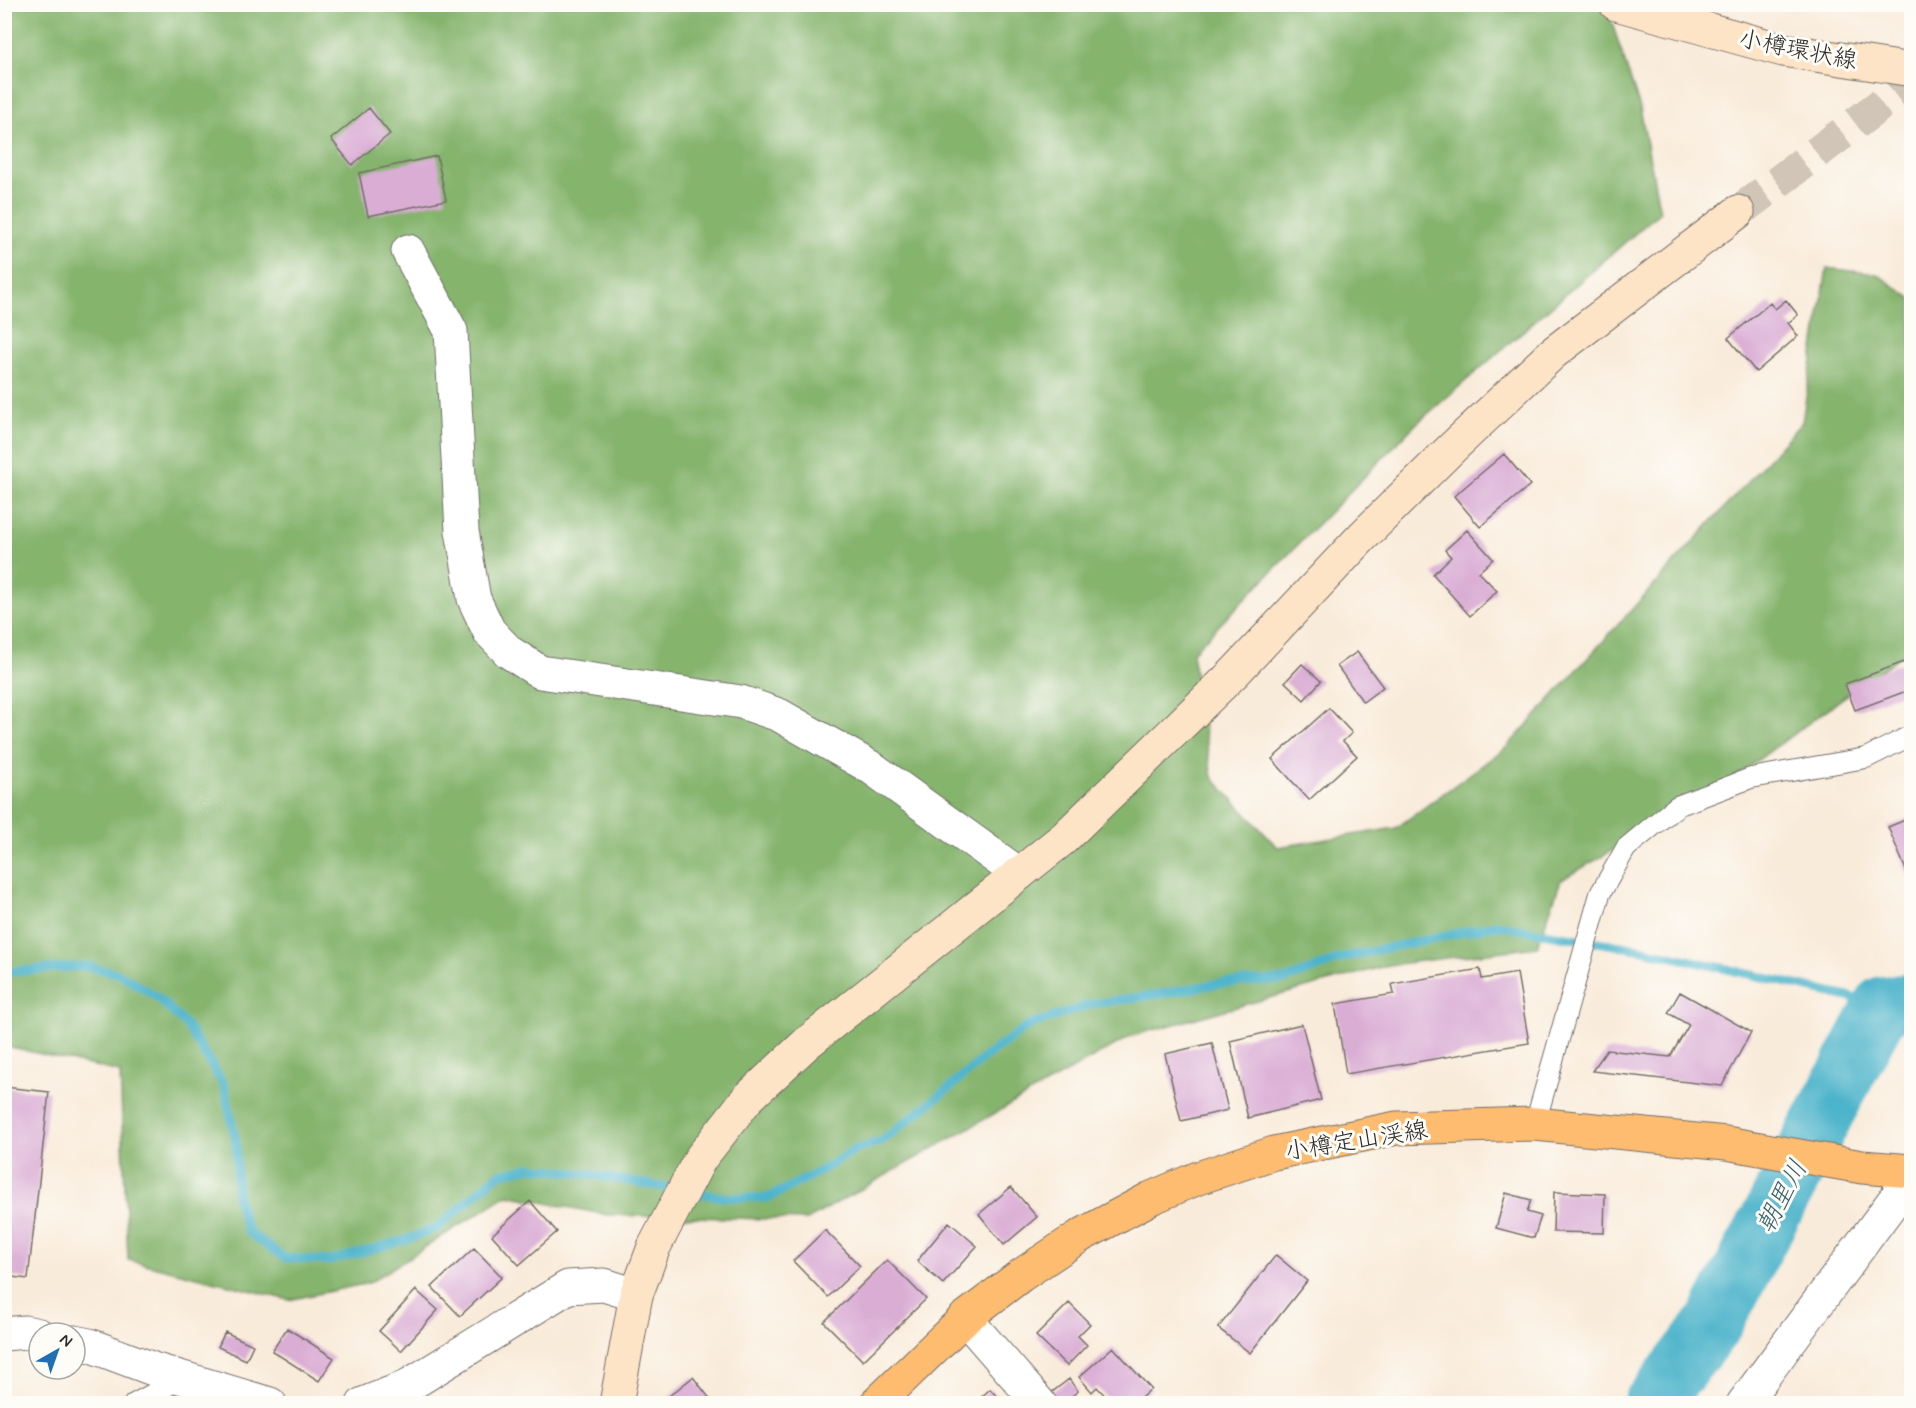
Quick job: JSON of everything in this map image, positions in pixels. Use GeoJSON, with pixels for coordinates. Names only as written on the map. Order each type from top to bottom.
{"type":"FeatureCollection","features":[{"type":"Feature","properties":{"kind":"main road","name":"小樽定山渓線"},"geometry":{"type":"LineString","coordinates":[[876,1404],[965,1318],[1020,1276],[1080,1236],[1151,1198],[1198,1178],[1274,1153],[1397,1128],[1535,1124],[1726,1143],[1862,1167],[1911,1172]]}},
{"type":"Feature","properties":{"kind":"street","name":"小樽環状線"},"geometry":{"type":"LineString","coordinates":[[1616,4],[1783,50],[1911,69]]}},
{"type":"Feature","properties":{"kind":"street"},"geometry":{"type":"LineString","coordinates":[[616,1404],[636,1294],[654,1247],[700,1159],[747,1099],[807,1043],[1064,838],[1209,697],[1362,537],[1553,353],[1738,212]]}},
{"type":"Feature","properties":{"kind":"street"},"geometry":{"type":"LineString","coordinates":[[408,250],[451,331],[462,531],[466,554],[474,599],[489,631],[508,652],[540,672],[741,702],[779,715],[872,768],[1019,874]]}},
{"type":"Feature","properties":{"kind":"street"},"geometry":{"type":"LineString","coordinates":[[1743,1404],[1911,1176]]}},
{"type":"Feature","properties":{"kind":"street"},"geometry":{"type":"LineString","coordinates":[[363,1404],[406,1387],[568,1287],[603,1285],[636,1294]]}},
{"type":"Feature","properties":{"kind":"street"},"geometry":{"type":"LineString","coordinates":[[965,1318],[1040,1404]]}},
{"type":"Feature","properties":{"kind":"street"},"geometry":{"type":"LineString","coordinates":[[4,1334],[27,1332]]}},
{"type":"Feature","properties":{"kind":"street"},"geometry":{"type":"LineString","coordinates":[[87,1346],[270,1404]]}},
{"type":"Feature","properties":{"kind":"lane"},"geometry":{"type":"LineString","coordinates":[[1535,1124],[1600,894],[1626,848],[1677,806],[1751,778],[1866,758],[1911,735]]}},
{"type":"Feature","properties":{"kind":"lane"},"geometry":{"type":"LineString","coordinates":[[134,1404],[182,1378]]}},
{"type":"Feature","properties":{"kind":"green space"},"geometry":{"type":"Polygon","coordinates":[[[5,5],[1606,5],[1640,108],[1660,212],[1415,425],[1192,653],[1212,777],[1277,847],[1396,828],[1507,747],[1802,422],[1827,268],[1877,274],[1911,298],[1911,648],[1717,790],[1561,880],[1537,947],[1389,965],[1131,1036],[807,1220],[607,1215],[507,1195],[369,1283],[289,1300],[128,1260],[120,1072],[5,1046],[5,5]]]}},
{"type":"Feature","properties":{"kind":"building"},"geometry":{"type":"Polygon","coordinates":[[[369,108],[390,134],[352,165],[331,139],[369,108]]]}},
{"type":"Feature","properties":{"kind":"building"},"geometry":{"type":"Polygon","coordinates":[[[437,156],[446,200],[368,216],[359,173],[437,156]]]}},
{"type":"Feature","properties":{"kind":"building"},"geometry":{"type":"Polygon","coordinates":[[[1786,300],[1798,315],[1788,323],[1798,336],[1756,372],[1728,338],[1770,303],[1775,309],[1786,300]]]}},
{"type":"Feature","properties":{"kind":"building"},"geometry":{"type":"Polygon","coordinates":[[[1504,454],[1530,485],[1480,527],[1454,496],[1504,454]]]}},
{"type":"Feature","properties":{"kind":"building"},"geometry":{"type":"Polygon","coordinates":[[[1467,530],[1493,559],[1479,572],[1497,591],[1470,616],[1433,574],[1451,557],[1445,550],[1467,530]]]}},
{"type":"Feature","properties":{"kind":"building"},"geometry":{"type":"Polygon","coordinates":[[[1357,652],[1383,687],[1363,702],[1337,666],[1357,652]]]}},
{"type":"Feature","properties":{"kind":"building"},"geometry":{"type":"Polygon","coordinates":[[[1912,659],[1912,689],[1855,710],[1845,684],[1912,659]]]}},
{"type":"Feature","properties":{"kind":"building"},"geometry":{"type":"Polygon","coordinates":[[[1302,664],[1321,681],[1304,700],[1285,682],[1302,664]]]}},
{"type":"Feature","properties":{"kind":"building"},"geometry":{"type":"Polygon","coordinates":[[[1329,708],[1352,733],[1343,741],[1357,756],[1309,800],[1272,759],[1329,708]]]}},
{"type":"Feature","properties":{"kind":"building"},"geometry":{"type":"Polygon","coordinates":[[[1912,817],[1912,882],[1911,882],[1888,827],[1912,817]]]}},
{"type":"Feature","properties":{"kind":"building"},"geometry":{"type":"Polygon","coordinates":[[[1480,969],[1482,979],[1517,973],[1529,1043],[1346,1074],[1335,1004],[1394,994],[1392,984],[1480,969]]]}},
{"type":"Feature","properties":{"kind":"building"},"geometry":{"type":"Polygon","coordinates":[[[1680,992],[1751,1032],[1722,1086],[1592,1071],[1607,1050],[1670,1057],[1689,1025],[1668,1013],[1680,992]]]}},
{"type":"Feature","properties":{"kind":"building"},"geometry":{"type":"Polygon","coordinates":[[[1302,1024],[1321,1100],[1248,1118],[1230,1041],[1302,1024]]]}},
{"type":"Feature","properties":{"kind":"building"},"geometry":{"type":"Polygon","coordinates":[[[1212,1043],[1228,1110],[1181,1121],[1165,1054],[1212,1043]]]}},
{"type":"Feature","properties":{"kind":"building"},"geometry":{"type":"Polygon","coordinates":[[[4,1087],[49,1092],[28,1279],[4,1276],[4,1087]]]}},
{"type":"Feature","properties":{"kind":"building"},"geometry":{"type":"Polygon","coordinates":[[[1011,1187],[1037,1217],[1004,1245],[979,1214],[1011,1187]]]}},
{"type":"Feature","properties":{"kind":"building"},"geometry":{"type":"Polygon","coordinates":[[[1554,1192],[1605,1194],[1604,1233],[1553,1232],[1554,1192]]]}},
{"type":"Feature","properties":{"kind":"building"},"geometry":{"type":"Polygon","coordinates":[[[1506,1193],[1531,1200],[1527,1212],[1541,1216],[1534,1238],[1496,1228],[1506,1193]]]}},
{"type":"Feature","properties":{"kind":"building"},"geometry":{"type":"Polygon","coordinates":[[[530,1201],[557,1232],[519,1265],[492,1235],[530,1201]]]}},
{"type":"Feature","properties":{"kind":"building"},"geometry":{"type":"Polygon","coordinates":[[[949,1222],[977,1246],[943,1284],[917,1261],[949,1222]]]}},
{"type":"Feature","properties":{"kind":"building"},"geometry":{"type":"Polygon","coordinates":[[[825,1230],[860,1266],[828,1297],[793,1261],[825,1230]]]}},
{"type":"Feature","properties":{"kind":"building"},"geometry":{"type":"Polygon","coordinates":[[[474,1248],[502,1277],[460,1316],[432,1287],[474,1248]]]}},
{"type":"Feature","properties":{"kind":"building"},"geometry":{"type":"Polygon","coordinates":[[[1276,1255],[1307,1281],[1250,1353],[1218,1328],[1276,1255]]]}},
{"type":"Feature","properties":{"kind":"building"},"geometry":{"type":"Polygon","coordinates":[[[887,1260],[926,1299],[863,1361],[824,1322],[887,1260]]]}},
{"type":"Feature","properties":{"kind":"building"},"geometry":{"type":"Polygon","coordinates":[[[416,1290],[438,1310],[401,1351],[379,1331],[416,1290]]]}},
{"type":"Feature","properties":{"kind":"building"},"geometry":{"type":"Polygon","coordinates":[[[1069,1303],[1090,1324],[1078,1336],[1087,1345],[1067,1366],[1036,1336],[1069,1303]]]}},
{"type":"Feature","properties":{"kind":"building"},"geometry":{"type":"Polygon","coordinates":[[[287,1328],[334,1358],[319,1381],[272,1351],[287,1328]]]}},
{"type":"Feature","properties":{"kind":"building"},"geometry":{"type":"Polygon","coordinates":[[[225,1332],[253,1345],[246,1360],[218,1347],[225,1332]]]}},
{"type":"Feature","properties":{"kind":"building"},"geometry":{"type":"Polygon","coordinates":[[[1113,1347],[1151,1389],[1134,1404],[1113,1404],[1097,1387],[1092,1392],[1079,1377],[1113,1347]]]}},
{"type":"Feature","properties":{"kind":"building"},"geometry":{"type":"Polygon","coordinates":[[[693,1377],[714,1404],[659,1404],[693,1377]]]}},
{"type":"Feature","properties":{"kind":"building"},"geometry":{"type":"Polygon","coordinates":[[[1069,1379],[1078,1391],[1059,1404],[1051,1393],[1069,1379]]]}},
{"type":"Feature","properties":{"kind":"building"},"geometry":{"type":"Polygon","coordinates":[[[990,1389],[1004,1404],[974,1404],[990,1389]]]}},
{"type":"Feature","properties":{"kind":"waterway"},"geometry":{"type":"LineString","coordinates":[[4,972],[87,966],[120,974],[157,997],[187,1026],[224,1085],[236,1142],[237,1198],[248,1232],[285,1258],[330,1261],[408,1239],[437,1228],[499,1174],[531,1167],[722,1197],[768,1198],[824,1169],[854,1150],[882,1141],[985,1057],[1028,1026],[1091,1004],[1221,983],[1285,980],[1345,957],[1496,925],[1644,950],[1883,1005]]}},
{"type":"Feature","properties":{"kind":"waterway","name":"朝里川"},"geometry":{"type":"LineString","coordinates":[[1652,1404],[1713,1325],[1883,1005],[1912,1002]]}},
{"type":"Feature","properties":{"kind":"tunnel"},"geometry":{"type":"LineString","coordinates":[[1738,212],[1912,81]]}}]}
